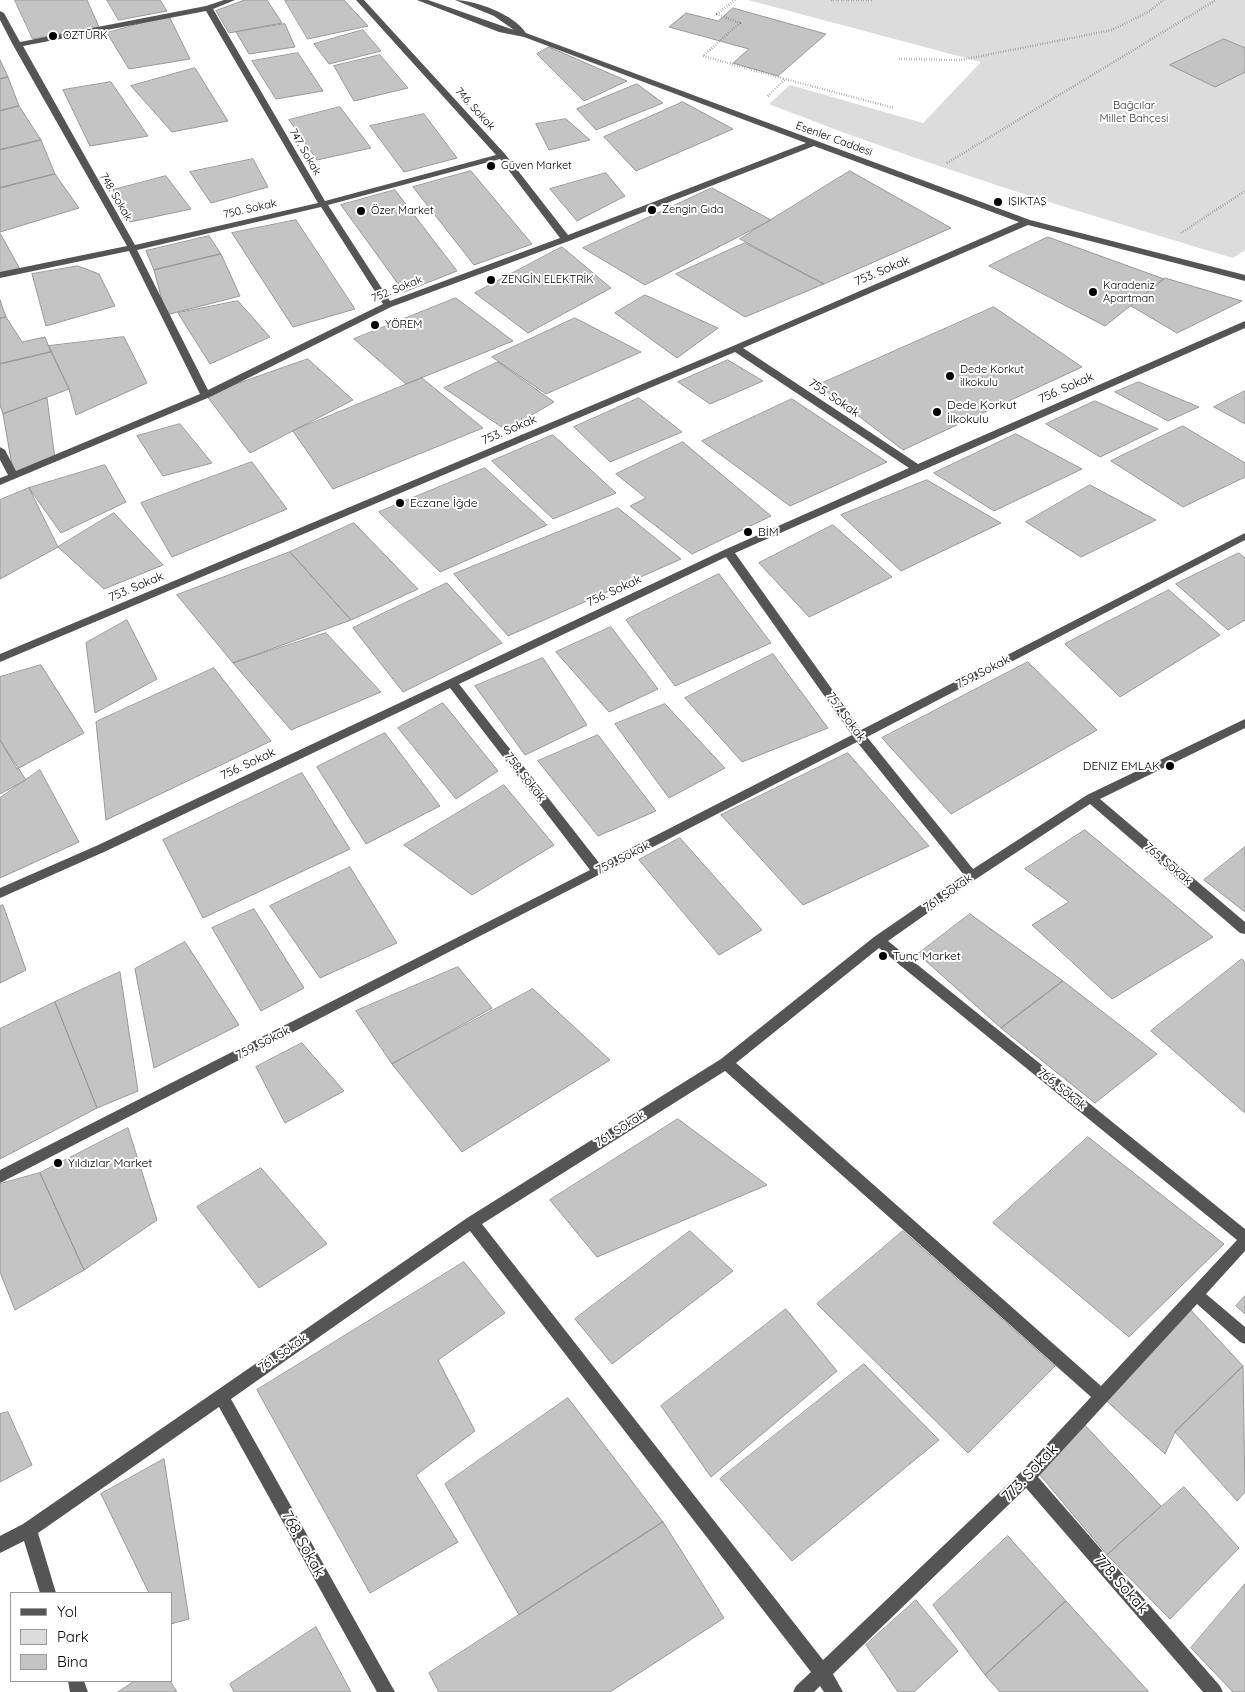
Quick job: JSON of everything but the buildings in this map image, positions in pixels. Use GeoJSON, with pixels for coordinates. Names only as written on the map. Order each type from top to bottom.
{"type":"FeatureCollection","features":[{"type":"Feature","properties":{"kind":"street"},"geometry":{"type":"LineString","coordinates":[[17,46],[208,8],[231,0]]}},
{"type":"Feature","properties":{"kind":"street","name":"746. Sokak"},"geometry":{"type":"LineString","coordinates":[[360,0],[502,156],[566,239]]}},
{"type":"Feature","properties":{"kind":"street","name":"Esenler Caddesi"},"geometry":{"type":"LineString","coordinates":[[421,0],[502,30],[526,35],[1027,222],[1245,278]]}},
{"type":"Feature","properties":{"kind":"street"},"geometry":{"type":"LineString","coordinates":[[459,0],[497,14],[526,35]]}},
{"type":"Feature","properties":{"kind":"street","name":"747. Sokak"},"geometry":{"type":"LineString","coordinates":[[208,8],[323,204],[388,305]]}},
{"type":"Feature","properties":{"kind":"street","name":"748. Sokak"},"geometry":{"type":"LineString","coordinates":[[0,13],[132,248],[206,395]]}},
{"type":"Feature","properties":{"kind":"street","name":"752. Sokak"},"geometry":{"type":"LineString","coordinates":[[0,482],[206,395],[388,305],[566,239],[813,143]]}},
{"type":"Feature","properties":{"kind":"street","name":"750. Sokak"},"geometry":{"type":"LineString","coordinates":[[0,275],[132,248],[323,204],[502,156]]}},
{"type":"Feature","properties":{"kind":"street","name":"753. Sokak"},"geometry":{"type":"LineString","coordinates":[[0,658],[736,348],[1027,222]]}},
{"type":"Feature","properties":{"kind":"street","name":"756. Sokak"},"geometry":{"type":"LineString","coordinates":[[0,892],[100,849],[728,552],[1245,324]]}},
{"type":"Feature","properties":{"kind":"street","name":"755. Sokak"},"geometry":{"type":"LineString","coordinates":[[736,348],[918,469]]}},
{"type":"Feature","properties":{"kind":"street"},"geometry":{"type":"LineString","coordinates":[[0,450],[14,477]]}},
{"type":"Feature","properties":{"kind":"street","name":"759. Sokak"},"geometry":{"type":"LineString","coordinates":[[0,1177],[598,871],[1245,536]]}},
{"type":"Feature","properties":{"kind":"street","name":"757. Sokak"},"geometry":{"type":"LineString","coordinates":[[728,552],[859,736],[972,876]]}},
{"type":"Feature","properties":{"kind":"street","name":"758. Sokak"},"geometry":{"type":"LineString","coordinates":[[452,683],[598,871]]}},
{"type":"Feature","properties":{"kind":"street","name":"761. Sokak"},"geometry":{"type":"LineString","coordinates":[[0,1545],[29,1530],[472,1222],[726,1063],[879,941],[972,876],[1091,798],[1243,727]]}},
{"type":"Feature","properties":{"kind":"street","name":"765. Sokak"},"geometry":{"type":"LineString","coordinates":[[1091,798],[1245,930]]}},
{"type":"Feature","properties":{"kind":"street","name":"766. Sokak"},"geometry":{"type":"LineString","coordinates":[[879,941],[1245,1239]]}},
{"type":"Feature","properties":{"kind":"street"},"geometry":{"type":"LineString","coordinates":[[726,1063],[1101,1396]]}},
{"type":"Feature","properties":{"kind":"street"},"geometry":{"type":"LineString","coordinates":[[472,1222],[834,1692]]}},
{"type":"Feature","properties":{"kind":"street","name":"773. Sokak"},"geometry":{"type":"LineString","coordinates":[[802,1692],[1027,1477],[1245,1239]]}},
{"type":"Feature","properties":{"kind":"street"},"geometry":{"type":"LineString","coordinates":[[1196,1294],[1245,1337]]}},
{"type":"Feature","properties":{"kind":"street","name":"768. Sokak"},"geometry":{"type":"LineString","coordinates":[[221,1396],[386,1692]]}},
{"type":"Feature","properties":{"kind":"street","name":"778. Sokak"},"geometry":{"type":"LineString","coordinates":[[1027,1477],[1214,1692]]}},
{"type":"Feature","properties":{"kind":"street"},"geometry":{"type":"LineString","coordinates":[[29,1530],[48,1592]]}},
{"type":"Feature","properties":{"kind":"path"},"geometry":{"type":"LineString","coordinates":[[735,0],[716,14],[740,23],[703,56],[894,108]]}},
{"type":"Feature","properties":{"kind":"path"},"geometry":{"type":"LineString","coordinates":[[831,0],[873,0]]}},
{"type":"Feature","properties":{"kind":"path"},"geometry":{"type":"LineString","coordinates":[[899,59],[961,60],[1112,30],[1150,11],[1163,0]]}},
{"type":"Feature","properties":{"kind":"path"},"geometry":{"type":"LineString","coordinates":[[916,181],[1216,0]]}},
{"type":"Feature","properties":{"kind":"path"},"geometry":{"type":"LineString","coordinates":[[746,118],[784,79]]}},
{"type":"Feature","properties":{"kind":"path"},"geometry":{"type":"LineString","coordinates":[[1149,253],[1245,190]]}},
{"type":"Feature","properties":{"kind":"green space","name":"Bağcılar Millet Bahçesi"},"geometry":{"type":"Polygon","coordinates":[[[748,0],[1245,0],[1245,250],[1233,258],[1116,223],[941,167],[769,104],[790,85],[923,123],[981,62],[748,0]]]}},
{"type":"Feature","properties":{"kind":"place","name":"OZTÜRK"},"geometry":{"type":"Point","coordinates":[53,36]}},
{"type":"Feature","properties":{"kind":"place","name":"Güven Market"},"geometry":{"type":"Point","coordinates":[491,166]}},
{"type":"Feature","properties":{"kind":"place","name":"IŞIKTAŞ"},"geometry":{"type":"Point","coordinates":[998,202]}},
{"type":"Feature","properties":{"kind":"place","name":"Zengin Gıda"},"geometry":{"type":"Point","coordinates":[652,210]}},
{"type":"Feature","properties":{"kind":"place","name":"Özer Market"},"geometry":{"type":"Point","coordinates":[361,211]}},
{"type":"Feature","properties":{"kind":"place","name":"ZENGİN ELEKTRİK"},"geometry":{"type":"Point","coordinates":[491,280]}},
{"type":"Feature","properties":{"kind":"place","name":"Karadeniz Apartman"},"geometry":{"type":"Point","coordinates":[1093,292]}},
{"type":"Feature","properties":{"kind":"place","name":"YÖREM"},"geometry":{"type":"Point","coordinates":[375,325]}},
{"type":"Feature","properties":{"kind":"place","name":"Dede Korkut ilkokulu"},"geometry":{"type":"Point","coordinates":[950,376]}},
{"type":"Feature","properties":{"kind":"place","name":"Dede Korkut İlkokulu"},"geometry":{"type":"Point","coordinates":[937,412]}},
{"type":"Feature","properties":{"kind":"place","name":"Eczane İğde"},"geometry":{"type":"Point","coordinates":[400,503]}},
{"type":"Feature","properties":{"kind":"place","name":"BİM"},"geometry":{"type":"Point","coordinates":[748,532]}},
{"type":"Feature","properties":{"kind":"place","name":"DENIZ EMLAK"},"geometry":{"type":"Point","coordinates":[1170,766]}},
{"type":"Feature","properties":{"kind":"place","name":"Tunç Market"},"geometry":{"type":"Point","coordinates":[883,956]}},
{"type":"Feature","properties":{"kind":"place","name":"Yıldızlar Market"},"geometry":{"type":"Point","coordinates":[58,1163]}}]}
